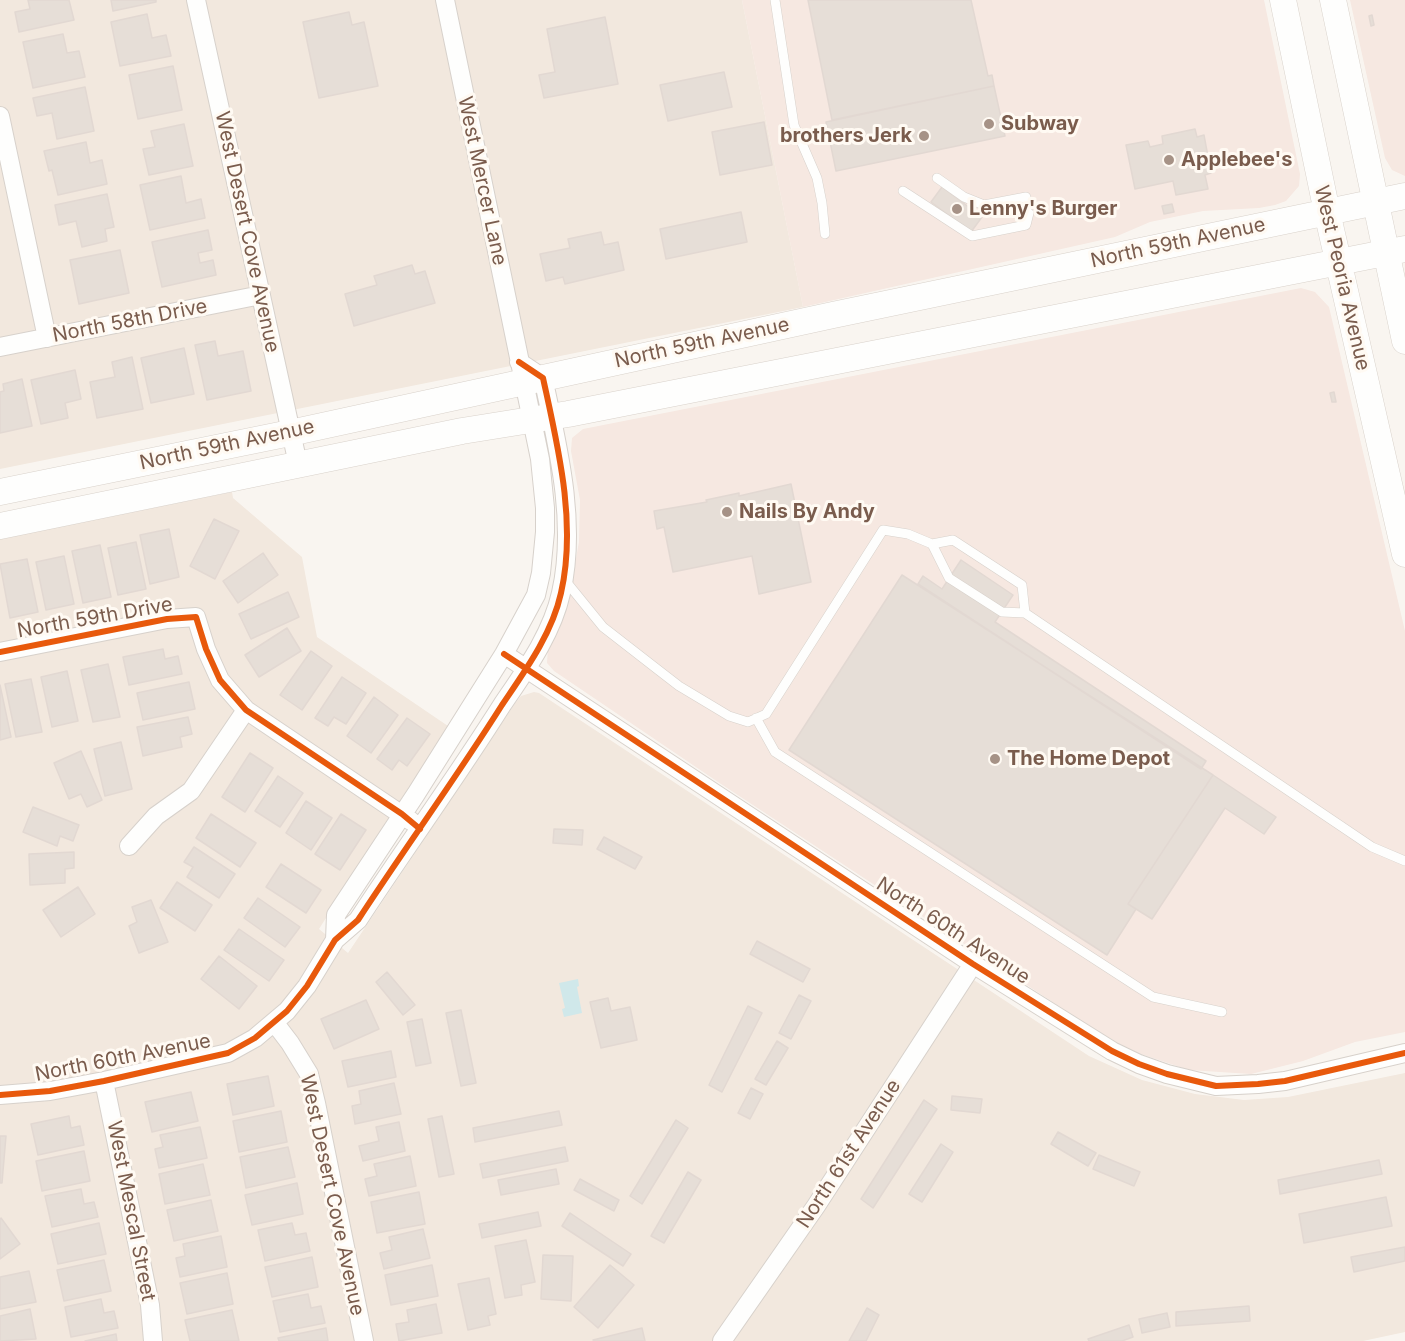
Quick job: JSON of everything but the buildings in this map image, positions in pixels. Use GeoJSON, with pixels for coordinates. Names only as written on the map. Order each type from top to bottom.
{"type":"FeatureCollection","features":[{"type":"Feature","properties":{"kind":"main road","name":"West Peoria Avenue"},"geometry":{"type":"LineString","coordinates":[[1283,0],[1327,212],[1405,555]]}},
{"type":"Feature","properties":{"kind":"main road"},"geometry":{"type":"LineString","coordinates":[[1333,0],[1376,202],[1396,251],[1405,341]]}},
{"type":"Feature","properties":{"kind":"main road","name":"North 59th Avenue"},"geometry":{"type":"LineString","coordinates":[[0,492],[290,433],[528,374],[867,308],[1405,196]]}},
{"type":"Feature","properties":{"kind":"main road","name":"North 59th Avenue"},"geometry":{"type":"LineString","coordinates":[[0,526],[298,464],[1396,251]]}},
{"type":"Feature","properties":{"kind":"street","name":"West Desert Cove Avenue"},"geometry":{"type":"LineString","coordinates":[[196,0],[298,464]]}},
{"type":"Feature","properties":{"kind":"street","name":"West Mercer Lane"},"geometry":{"type":"LineString","coordinates":[[445,0],[528,374],[565,501],[567,532],[564,579],[555,614],[526,668]]}},
{"type":"Feature","properties":{"kind":"street"},"geometry":{"type":"LineString","coordinates":[[0,116],[47,338]]}},
{"type":"Feature","properties":{"kind":"street","name":"North 58th Drive"},"geometry":{"type":"LineString","coordinates":[[0,347],[261,295]]}},
{"type":"Feature","properties":{"kind":"street","name":"West Mercer Lane"},"geometry":{"type":"LineString","coordinates":[[504,654],[536,595],[541,573],[545,508],[540,459],[541,418]]}},
{"type":"Feature","properties":{"kind":"street","name":"North 59th Drive"},"geometry":{"type":"LineString","coordinates":[[0,652],[167,619],[196,617],[206,649],[220,680],[246,710]]}},
{"type":"Feature","properties":{"kind":"street","name":"North 60th Avenue"},"geometry":{"type":"LineString","coordinates":[[335,940],[336,915],[504,654],[973,964],[1112,1051],[1139,1064],[1167,1074],[1215,1086],[1284,1081],[1405,1053]]}},
{"type":"Feature","properties":{"kind":"street","name":"North 60th Avenue"},"geometry":{"type":"LineString","coordinates":[[0,1095],[50,1091],[104,1082],[228,1053],[255,1038],[287,1011],[307,986],[335,940],[358,920],[526,668]]}},
{"type":"Feature","properties":{"kind":"street"},"geometry":{"type":"LineString","coordinates":[[129,846],[156,816],[191,791],[246,710],[402,814],[420,829]]}},
{"type":"Feature","properties":{"kind":"street","name":"North 61st Avenue"},"geometry":{"type":"LineString","coordinates":[[722,1341],[816,1206],[973,964]]}},
{"type":"Feature","properties":{"kind":"street","name":"West Desert Cove Avenue"},"geometry":{"type":"LineString","coordinates":[[274,1022],[309,1074],[364,1341]]}},
{"type":"Feature","properties":{"kind":"street","name":"West Mescal Street"},"geometry":{"type":"LineString","coordinates":[[104,1082],[150,1305],[153,1341]]}},
{"type":"Feature","properties":{"kind":"lane"},"geometry":{"type":"LineString","coordinates":[[775,0],[794,125],[817,178],[825,234]]}},
{"type":"Feature","properties":{"kind":"lane"},"geometry":{"type":"LineString","coordinates":[[937,178],[973,202],[984,204],[1026,197]]}},
{"type":"Feature","properties":{"kind":"lane"},"geometry":{"type":"LineString","coordinates":[[903,191],[972,236],[1026,225],[1029,213]]}},
{"type":"Feature","properties":{"kind":"lane"},"geometry":{"type":"LineString","coordinates":[[564,579],[603,627],[679,686],[729,716],[748,722],[766,714],[883,530],[908,534],[932,544],[953,540],[1022,585],[1025,613]]}},
{"type":"Feature","properties":{"kind":"lane"},"geometry":{"type":"LineString","coordinates":[[932,544],[949,578],[1002,612],[1025,613],[1372,847],[1405,861]]}},
{"type":"Feature","properties":{"kind":"lane"},"geometry":{"type":"LineString","coordinates":[[756,718],[775,752],[1153,997],[1222,1012]]}},
{"type":"Feature","properties":{"kind":"shaded area"},"geometry":{"type":"Polygon","coordinates":[[[0,0],[742,0],[803,307],[0,469],[0,0]]]}},
{"type":"Feature","properties":{"kind":"shaded area"},"geometry":{"type":"Polygon","coordinates":[[[742,0],[1264,0],[1300,174],[1299,186],[1286,201],[1275,205],[1203,211],[1150,222],[1115,237],[803,307],[742,0]]]}},
{"type":"Feature","properties":{"kind":"shaded area"},"geometry":{"type":"Polygon","coordinates":[[[1350,0],[1405,0],[1405,176],[1392,170],[1385,158],[1350,0]]]}},
{"type":"Feature","properties":{"kind":"shaded area"},"geometry":{"type":"Polygon","coordinates":[[[1301,288],[1315,292],[1329,307],[1405,631],[1405,1032],[1355,1042],[1303,1061],[1251,1074],[1189,1070],[1129,1050],[721,784],[554,671],[547,663],[548,647],[568,601],[579,542],[580,500],[571,451],[572,438],[583,429],[1301,288]]]}},
{"type":"Feature","properties":{"kind":"shaded area"},"geometry":{"type":"Polygon","coordinates":[[[232,492],[233,498],[302,557],[317,637],[448,726],[319,929],[348,953],[516,702],[521,696],[534,692],[539,693],[1089,1056],[1142,1080],[1195,1094],[1244,1100],[1288,1097],[1405,1073],[1405,1332],[1363,1341],[0,1341],[0,539],[232,492]]]}},
{"type":"Feature","properties":{"kind":"water"},"geometry":{"type":"Polygon","coordinates":[[[578,979],[579,986],[577,987],[582,1013],[564,1017],[562,1009],[565,1008],[559,983],[578,979]]]}},
{"type":"Feature","properties":{"kind":"cycle path"},"geometry":{"type":"LineString","coordinates":[[0,1095],[50,1091],[228,1053],[255,1038],[287,1011],[307,986],[335,940],[358,920],[528,665],[557,608],[565,566],[567,540],[560,458],[543,378],[519,362]]}},
{"type":"Feature","properties":{"kind":"cycle path"},"geometry":{"type":"LineString","coordinates":[[0,652],[167,619],[196,617],[206,649],[220,680],[246,710],[402,814],[420,829]]}},
{"type":"Feature","properties":{"kind":"cycle path"},"geometry":{"type":"LineString","coordinates":[[504,654],[973,964],[1112,1051],[1139,1064],[1167,1074],[1216,1086],[1285,1081],[1405,1053]]}},
{"type":"Feature","properties":{"kind":"place","name":"Subway"},"geometry":{"type":"Point","coordinates":[989,124]}},
{"type":"Feature","properties":{"kind":"place","name":"brothers Jerk"},"geometry":{"type":"Point","coordinates":[924,136]}},
{"type":"Feature","properties":{"kind":"place","name":"Applebee's"},"geometry":{"type":"Point","coordinates":[1169,160]}},
{"type":"Feature","properties":{"kind":"place","name":"Lenny's Burger"},"geometry":{"type":"Point","coordinates":[957,209]}},
{"type":"Feature","properties":{"kind":"place","name":"Nails By Andy"},"geometry":{"type":"Point","coordinates":[727,512]}},
{"type":"Feature","properties":{"kind":"place","name":"The Home Depot"},"geometry":{"type":"Point","coordinates":[995,759]}}]}
